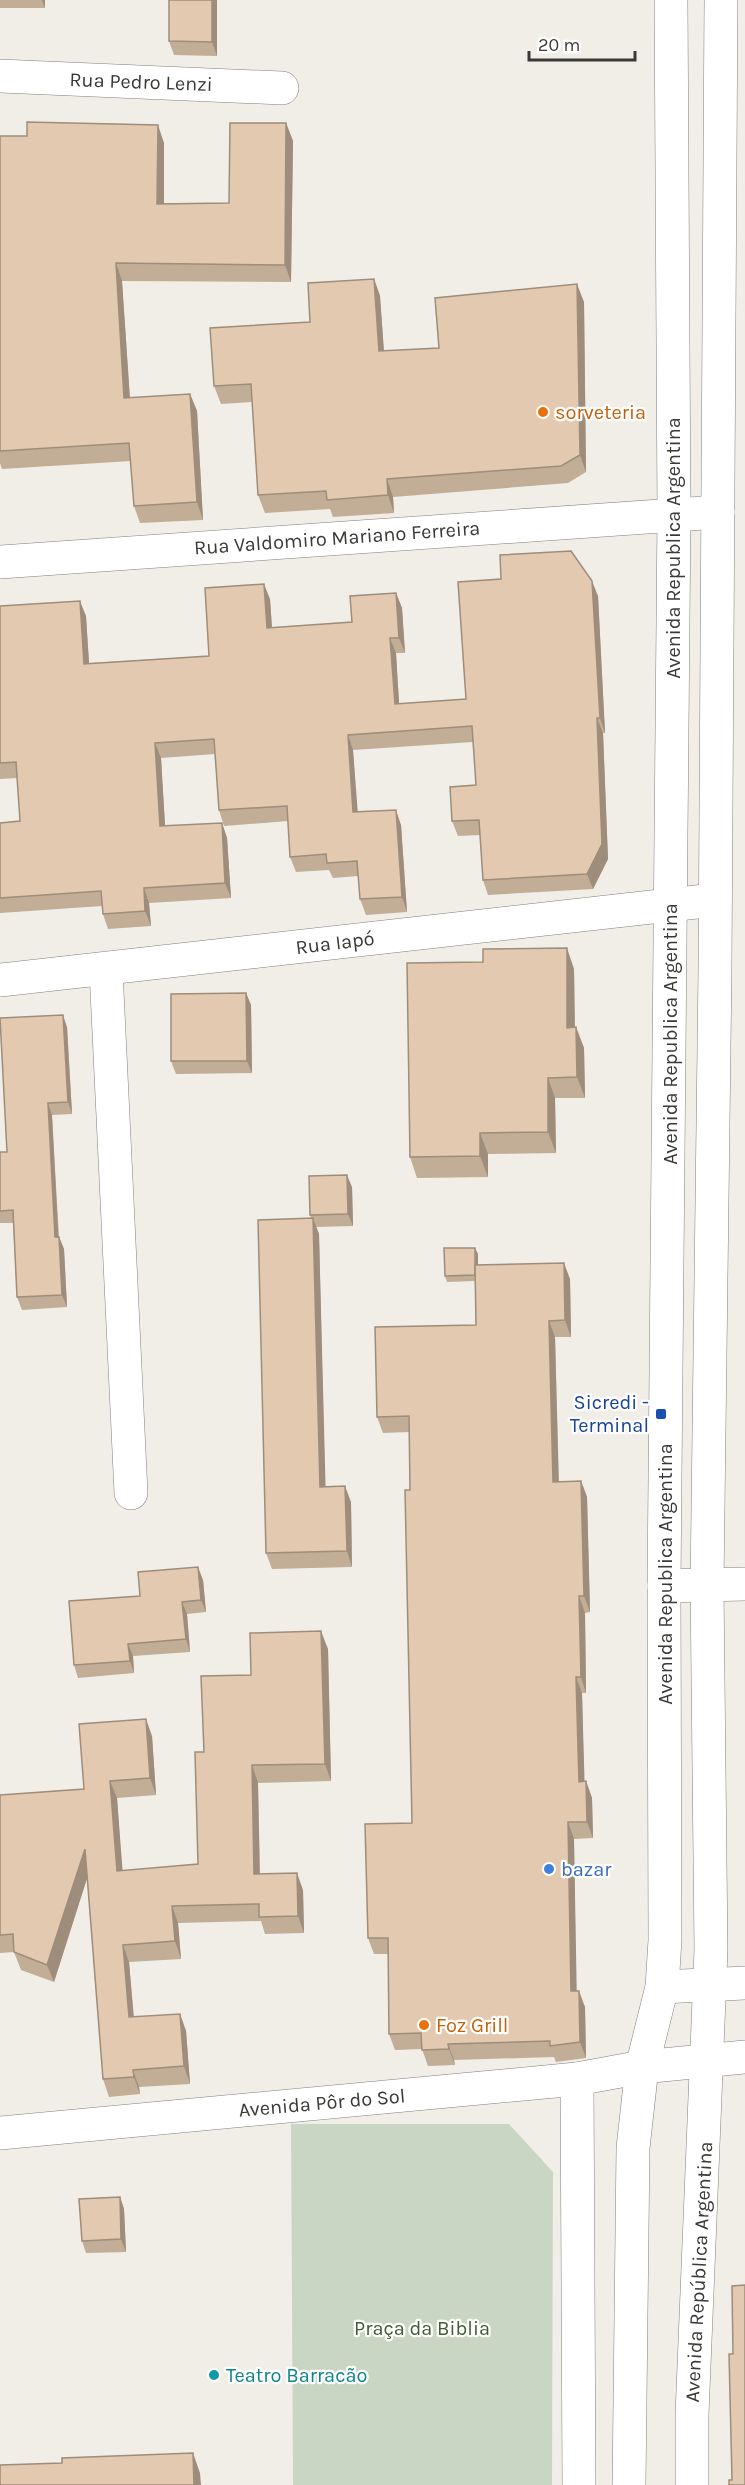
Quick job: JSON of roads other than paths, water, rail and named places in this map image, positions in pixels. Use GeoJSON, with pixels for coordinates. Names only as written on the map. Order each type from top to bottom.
{"type":"FeatureCollection","features":[{"type":"Feature","properties":{"kind":"main road","name":"Avenida Republica Argentina"},"geometry":{"type":"LineString","coordinates":[[642,2067],[662,1987],[664,1940],[664,1586],[674,514],[670,0]]}},
{"type":"Feature","properties":{"kind":"main road"},"geometry":{"type":"LineString","coordinates":[[708,2059],[710,1984],[707,1586],[721,0]]}},
{"type":"Feature","properties":{"kind":"main road","name":"Rua Pedro Lenzi"},"geometry":{"type":"LineString","coordinates":[[0,76],[282,88]]}},
{"type":"Feature","properties":{"kind":"main road","name":"Rua Valdomiro Mariano Ferreira"},"geometry":{"type":"LineString","coordinates":[[0,562],[718,512]]}},
{"type":"Feature","properties":{"kind":"main road","name":"Rua Iapó"},"geometry":{"type":"LineString","coordinates":[[0,980],[106,970],[714,900]]}},
{"type":"Feature","properties":{"kind":"main road"},"geometry":{"type":"LineString","coordinates":[[106,970],[131,1493]]}},
{"type":"Feature","properties":{"kind":"main road"},"geometry":{"type":"LineString","coordinates":[[664,1586],[745,1584]]}},
{"type":"Feature","properties":{"kind":"main road"},"geometry":{"type":"LineString","coordinates":[[662,1987],[745,1983]]}},
{"type":"Feature","properties":{"kind":"main road","name":"Avenida Pôr do Sol"},"geometry":{"type":"LineString","coordinates":[[0,2133],[577,2079],[642,2067],[745,2057]]}},
{"type":"Feature","properties":{"kind":"main road","name":"Avenida República Argentina"},"geometry":{"type":"LineString","coordinates":[[692,2485],[693,2403],[708,2059]]}},
{"type":"Feature","properties":{"kind":"main road"},"geometry":{"type":"LineString","coordinates":[[629,2485],[633,2148],[642,2067]]}},
{"type":"Feature","properties":{"kind":"main road"},"geometry":{"type":"LineString","coordinates":[[577,2079],[579,2485]]}},
{"type":"Feature","properties":{"kind":"place","name":"sorveteria"},"geometry":{"type":"Point","coordinates":[543,412]}},
{"type":"Feature","properties":{"kind":"place","name":"Sicredi - Terminal"},"geometry":{"type":"Point","coordinates":[661,1414]}},
{"type":"Feature","properties":{"kind":"place","name":"bazar"},"geometry":{"type":"Point","coordinates":[549,1869]}},
{"type":"Feature","properties":{"kind":"place","name":"Foz Grill"},"geometry":{"type":"Point","coordinates":[424,2025]}},
{"type":"Feature","properties":{"kind":"place","name":"Teatro Barracão"},"geometry":{"type":"Point","coordinates":[214,2375]}},
{"type":"Feature","properties":{"kind":"park label","name":"Praça da Biblia"},"geometry":{"type":"Point","coordinates":[422,2328]}}]}
